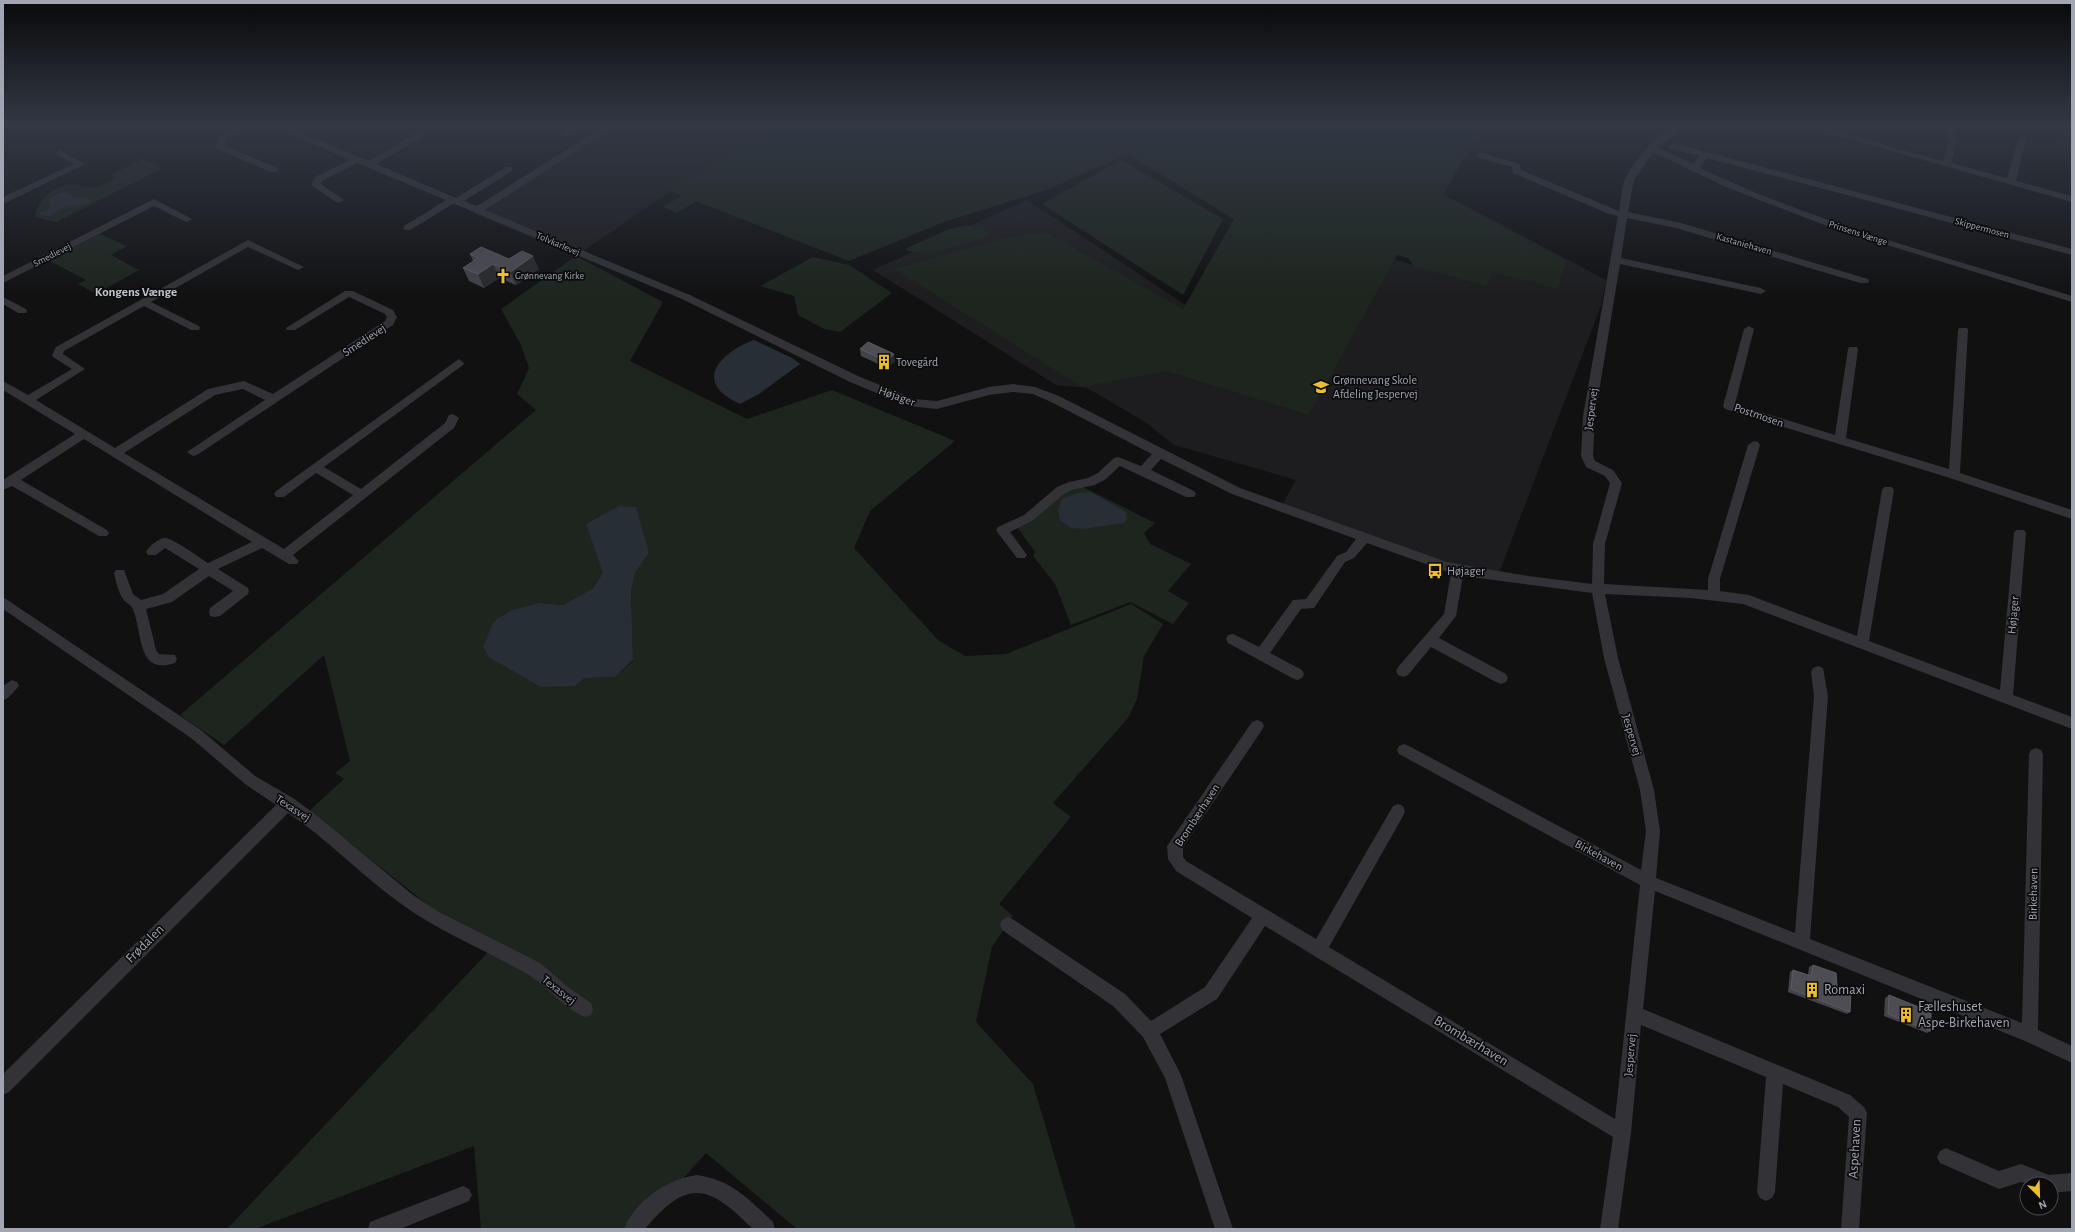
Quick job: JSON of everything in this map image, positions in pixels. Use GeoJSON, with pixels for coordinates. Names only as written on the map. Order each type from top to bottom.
{"type":"FeatureCollection","features":[{"type":"Feature","properties":{"kind":"street"},"geometry":{"type":"LineString","coordinates":[[3,201],[44,181]]}},
{"type":"Feature","properties":{"kind":"street"},"geometry":{"type":"LineString","coordinates":[[317,181],[316,185],[339,200]]}},
{"type":"Feature","properties":{"kind":"street","name":"Tolvkarlevej"},"geometry":{"type":"LineString","coordinates":[[408,181],[686,297]]}},
{"type":"Feature","properties":{"kind":"street"},"geometry":{"type":"LineString","coordinates":[[406,228],[487,181]]}},
{"type":"Feature","properties":{"kind":"street"},"geometry":{"type":"LineString","coordinates":[[478,210],[523,181]]}},
{"type":"Feature","properties":{"kind":"street","name":"Kastaniehaven"},"geometry":{"type":"LineString","coordinates":[[1541,181],[1612,212],[1678,225],[1864,281]]}},
{"type":"Feature","properties":{"kind":"street","name":"Jespervej"},"geometry":{"type":"LineString","coordinates":[[1609,1229],[1622,1133],[1649,882],[1653,831],[1648,790],[1611,658],[1598,589],[1599,544],[1616,483],[1614,477],[1609,472],[1590,464],[1587,456],[1589,416],[1629,181]]}},
{"type":"Feature","properties":{"kind":"street","name":"Prinsens Vænge"},"geometry":{"type":"LineString","coordinates":[[1721,181],[1835,226],[2072,299]]}},
{"type":"Feature","properties":{"kind":"street","name":"Skippermosen"},"geometry":{"type":"LineString","coordinates":[[1805,181],[2072,252]]}},
{"type":"Feature","properties":{"kind":"street"},"geometry":{"type":"LineString","coordinates":[[2011,182],[2072,199]]}},
{"type":"Feature","properties":{"kind":"street","name":"Smedievej"},"geometry":{"type":"LineString","coordinates":[[3,280],[154,202],[187,219]]}},
{"type":"Feature","properties":{"kind":"street"},"geometry":{"type":"LineString","coordinates":[[28,400],[80,368],[57,354],[60,349],[248,243],[299,267]]}},
{"type":"Feature","properties":{"kind":"street"},"geometry":{"type":"LineString","coordinates":[[1615,260],[1761,291]]}},
{"type":"Feature","properties":{"kind":"street","name":"Smedievej"},"geometry":{"type":"LineString","coordinates":[[193,452],[389,323],[392,317],[389,312],[349,292],[291,328]]}},
{"type":"Feature","properties":{"kind":"street","name":"Højager"},"geometry":{"type":"LineString","coordinates":[[686,297],[854,379],[912,402],[937,405],[989,391],[1013,388],[1035,391],[1055,399],[1236,491],[1364,538],[1458,570],[1598,589],[1664,594],[1714,594],[1744,599],[2072,723]]}},
{"type":"Feature","properties":{"kind":"street"},"geometry":{"type":"LineString","coordinates":[[3,300],[22,311]]}},
{"type":"Feature","properties":{"kind":"street"},"geometry":{"type":"LineString","coordinates":[[144,302],[195,328]]}},
{"type":"Feature","properties":{"kind":"street","name":"Postmosen"},"geometry":{"type":"LineString","coordinates":[[1749,329],[1729,406],[1954,476],[2072,515]]}},
{"type":"Feature","properties":{"kind":"street"},"geometry":{"type":"LineString","coordinates":[[1954,476],[1963,330]]}},
{"type":"Feature","properties":{"kind":"street"},"geometry":{"type":"LineString","coordinates":[[1840,441],[1853,349]]}},
{"type":"Feature","properties":{"kind":"street"},"geometry":{"type":"LineString","coordinates":[[280,494],[460,364]]}},
{"type":"Feature","properties":{"kind":"street"},"geometry":{"type":"LineString","coordinates":[[3,385],[289,558],[363,495],[450,425],[453,418]]}},
{"type":"Feature","properties":{"kind":"street"},"geometry":{"type":"LineString","coordinates":[[116,453],[212,392],[244,385],[273,399]]}},
{"type":"Feature","properties":{"kind":"street"},"geometry":{"type":"LineString","coordinates":[[7,483],[84,434]]}},
{"type":"Feature","properties":{"kind":"street"},"geometry":{"type":"LineString","coordinates":[[1714,594],[1714,580],[1754,445]]}},
{"type":"Feature","properties":{"kind":"street"},"geometry":{"type":"LineString","coordinates":[[1143,471],[1159,453]]}},
{"type":"Feature","properties":{"kind":"street"},"geometry":{"type":"LineString","coordinates":[[1021,555],[1002,530],[1028,518],[1061,490],[1069,486],[1091,482],[1102,476],[1118,461],[1143,471],[1190,494]]}},
{"type":"Feature","properties":{"kind":"street"},"geometry":{"type":"LineString","coordinates":[[316,468],[363,495]]}},
{"type":"Feature","properties":{"kind":"street"},"geometry":{"type":"LineString","coordinates":[[7,483],[103,533]]}},
{"type":"Feature","properties":{"kind":"street"},"geometry":{"type":"LineString","coordinates":[[1862,643],[1888,490]]}},
{"type":"Feature","properties":{"kind":"street","name":"Højager"},"geometry":{"type":"LineString","coordinates":[[2006,697],[2020,533]]}},
{"type":"Feature","properties":{"kind":"street"},"geometry":{"type":"LineString","coordinates":[[1261,654],[1298,604],[1309,604],[1341,559],[1350,555],[1364,538]]}},
{"type":"Feature","properties":{"kind":"street"},"geometry":{"type":"LineString","coordinates":[[152,552],[165,542],[243,591],[215,612]]}},
{"type":"Feature","properties":{"kind":"street"},"geometry":{"type":"LineString","coordinates":[[139,606],[167,598],[208,569],[263,542]]}},
{"type":"Feature","properties":{"kind":"street"},"geometry":{"type":"LineString","coordinates":[[1403,671],[1450,616],[1458,570]]}},
{"type":"Feature","properties":{"kind":"street"},"geometry":{"type":"LineString","coordinates":[[120,572],[128,597],[139,606],[150,652],[156,659],[170,659]]}},
{"type":"Feature","properties":{"kind":"street","name":"Texasvej"},"geometry":{"type":"LineString","coordinates":[[3,602],[196,734],[250,780],[274,797],[288,803],[311,820],[408,900],[433,917],[534,970],[562,993],[585,1009]]}},
{"type":"Feature","properties":{"kind":"street"},"geometry":{"type":"LineString","coordinates":[[1234,639],[1297,674]]}},
{"type":"Feature","properties":{"kind":"street"},"geometry":{"type":"LineString","coordinates":[[1430,640],[1501,678]]}},
{"type":"Feature","properties":{"kind":"street"},"geometry":{"type":"LineString","coordinates":[[1802,944],[1821,696],[1818,672]]}},
{"type":"Feature","properties":{"kind":"street","name":"Brombærhaven"},"geometry":{"type":"LineString","coordinates":[[1257,726],[1175,846],[1174,852],[1181,866],[1262,917],[1622,1133]]}},
{"type":"Feature","properties":{"kind":"street","name":"Birkehaven"},"geometry":{"type":"LineString","coordinates":[[1404,750],[1649,882],[2030,1035],[2072,1055]]}},
{"type":"Feature","properties":{"kind":"street","name":"Birkehaven"},"geometry":{"type":"LineString","coordinates":[[2030,1035],[2036,754]]}},
{"type":"Feature","properties":{"kind":"street","name":"Frødalen"},"geometry":{"type":"LineString","coordinates":[[3,1086],[288,803]]}},
{"type":"Feature","properties":{"kind":"street"},"geometry":{"type":"LineString","coordinates":[[1319,950],[1398,811]]}},
{"type":"Feature","properties":{"kind":"street"},"geometry":{"type":"LineString","coordinates":[[1149,1031],[1211,993],[1262,917]]}},
{"type":"Feature","properties":{"kind":"street"},"geometry":{"type":"LineString","coordinates":[[1008,925],[1119,1000],[1149,1031],[1172,1075],[1224,1229]]}},
{"type":"Feature","properties":{"kind":"street","name":"Aspehaven"},"geometry":{"type":"LineString","coordinates":[[1634,1014],[1844,1101],[1858,1113],[1850,1229]]}},
{"type":"Feature","properties":{"kind":"street"},"geometry":{"type":"LineString","coordinates":[[1766,1192],[1776,1073]]}},
{"type":"Feature","properties":{"kind":"street"},"geometry":{"type":"LineString","coordinates":[[1946,1157],[1999,1180],[2021,1173],[2029,1176]]}},
{"type":"Feature","properties":{"kind":"street"},"geometry":{"type":"LineString","coordinates":[[2059,1183],[2072,1182]]}},
{"type":"Feature","properties":{"kind":"street"},"geometry":{"type":"LineString","coordinates":[[633,1229],[670,1190],[688,1184],[704,1184],[725,1193],[766,1229]]}},
{"type":"Feature","properties":{"kind":"street"},"geometry":{"type":"LineString","coordinates":[[377,1229],[464,1195]]}},
{"type":"Feature","properties":{"kind":"shaded area"},"geometry":{"type":"Polygon","coordinates":[[[109,181],[136,181],[56,222],[35,217],[36,211],[43,199],[59,187],[66,185],[90,188],[101,186],[109,181]]]}},
{"type":"Feature","properties":{"kind":"shaded area"},"geometry":{"type":"Polygon","coordinates":[[[525,181],[684,181],[576,256],[475,214],[525,181]]]}},
{"type":"Feature","properties":{"kind":"shaded area"},"geometry":{"type":"Polygon","coordinates":[[[684,181],[1066,181],[1049,189],[944,222],[849,261],[690,199],[695,202],[677,213],[663,207],[681,196],[670,191],[684,181]]]}},
{"type":"Feature","properties":{"kind":"shaded area"},"geometry":{"type":"Polygon","coordinates":[[[1082,181],[1158,181],[1223,219],[1183,295],[1042,204],[1082,181]]]}},
{"type":"Feature","properties":{"kind":"shaded area"},"geometry":{"type":"Polygon","coordinates":[[[1172,181],[1451,181],[1443,195],[1567,261],[1557,289],[1493,272],[1486,286],[1414,266],[1408,258],[1397,255],[1309,415],[1166,371],[1082,387],[894,269],[1018,235],[1047,233],[1183,309],[1234,219],[1172,181]]]}},
{"type":"Feature","properties":{"kind":"shaded area"},"geometry":{"type":"Polygon","coordinates":[[[66,192],[75,197],[86,198],[90,201],[90,203],[64,207],[49,216],[40,215],[40,213],[51,208],[49,199],[59,193],[66,192]]]}},
{"type":"Feature","properties":{"kind":"shaded area","name":"Grønnevang Skole Afdeling Jespervej"},"geometry":{"type":"Polygon","coordinates":[[[1453,199],[1606,280],[1602,303],[1499,573],[1461,568],[1282,505],[1296,480],[1174,445],[1145,422],[1087,388],[1056,385],[873,270],[1027,200],[1195,311],[1262,219],[1417,266],[1453,199]]]}},
{"type":"Feature","properties":{"kind":"shaded area"},"geometry":{"type":"Polygon","coordinates":[[[968,225],[981,227],[990,233],[990,235],[947,249],[923,253],[905,249],[949,229],[968,225]]]}},
{"type":"Feature","properties":{"kind":"shaded area"},"geometry":{"type":"Polygon","coordinates":[[[100,234],[127,246],[111,255],[139,270],[96,294],[78,284],[86,280],[48,260],[100,234]]]}},
{"type":"Feature","properties":{"kind":"shaded area"},"geometry":{"type":"Polygon","coordinates":[[[576,256],[663,302],[630,361],[747,419],[832,390],[955,441],[870,511],[854,548],[938,640],[965,656],[1006,654],[1131,604],[1163,624],[1144,656],[1137,699],[1128,718],[1053,803],[1071,817],[999,904],[1013,916],[992,947],[976,1022],[1033,1084],[1076,1229],[797,1229],[706,1153],[638,1229],[481,1229],[474,1146],[255,1229],[227,1229],[488,952],[309,811],[344,779],[335,773],[350,761],[324,655],[224,745],[180,715],[536,410],[517,394],[529,368],[521,345],[501,309],[576,256]],[[649,553],[603,573],[593,588],[563,605],[540,603],[575,686],[585,678],[615,677],[633,661],[631,591],[635,573],[649,553]]]}},
{"type":"Feature","properties":{"kind":"shaded area"},"geometry":{"type":"Polygon","coordinates":[[[813,257],[849,265],[892,293],[840,332],[824,329],[798,315],[794,296],[760,286],[813,257]]]}},
{"type":"Feature","properties":{"kind":"shaded area"},"geometry":{"type":"Polygon","coordinates":[[[754,340],[792,358],[800,364],[759,394],[740,404],[725,396],[717,387],[714,378],[716,369],[722,360],[741,346],[754,340]]]}},
{"type":"Feature","properties":{"kind":"shaded area"},"geometry":{"type":"Polygon","coordinates":[[[1081,486],[1155,523],[1144,533],[1150,544],[1191,564],[1168,591],[1189,603],[1173,624],[1130,602],[1071,625],[1055,584],[1033,556],[1035,552],[1017,527],[1064,492],[1081,486]]]}},
{"type":"Feature","properties":{"kind":"shaded area"},"geometry":{"type":"Polygon","coordinates":[[[1091,492],[1126,512],[1127,519],[1124,523],[1083,529],[1071,528],[1060,520],[1058,510],[1062,499],[1078,493],[1091,492]]]}},
{"type":"Feature","properties":{"kind":"shaded area"},"geometry":{"type":"Polygon","coordinates":[[[619,506],[636,507],[649,553],[635,573],[631,591],[633,660],[615,677],[585,678],[575,686],[541,687],[490,658],[483,647],[494,621],[512,610],[540,603],[563,605],[593,588],[603,573],[586,524],[619,506]]]}},
{"type":"Feature","properties":{"kind":"building"},"geometry":{"type":"Polygon","coordinates":[[[481,247],[509,259],[522,251],[533,256],[510,272],[493,264],[478,274],[463,268],[478,258],[470,254],[481,247]]]}},
{"type":"Feature","properties":{"kind":"building"},"geometry":{"type":"Polygon","coordinates":[[[868,342],[894,354],[886,361],[860,349],[868,342]]]}},
{"type":"Feature","properties":{"kind":"building","name":"Romaxi"},"geometry":{"type":"Polygon","coordinates":[[[1813,965],[1836,973],[1837,986],[1851,991],[1850,1012],[1791,989],[1793,970],[1811,976],[1813,965]]]}},
{"type":"Feature","properties":{"kind":"building","name":"Fælleshuset Aspe-Birkehaven"},"geometry":{"type":"Polygon","coordinates":[[[1889,995],[1931,1012],[1931,1031],[1888,1014],[1889,995]]]}},
{"type":"Feature","properties":{"kind":"place","name":"Grønnevang Kirke"},"geometry":{"type":"Point","coordinates":[503,276]}},
{"type":"Feature","properties":{"kind":"place","name":"Tovegård"},"geometry":{"type":"Point","coordinates":[884,362]}},
{"type":"Feature","properties":{"kind":"place","name":"Grønnevang Skole Afdeling Jespervej"},"geometry":{"type":"Point","coordinates":[1321,387]}},
{"type":"Feature","properties":{"kind":"place","name":"Højager"},"geometry":{"type":"Point","coordinates":[1435,571]}},
{"type":"Feature","properties":{"kind":"place","name":"Romaxi"},"geometry":{"type":"Point","coordinates":[1812,990]}},
{"type":"Feature","properties":{"kind":"place","name":"Fælleshuset Aspe-Birkehaven"},"geometry":{"type":"Point","coordinates":[1906,1015]}},
{"type":"Feature","properties":{"kind":"district","name":"Kongens Vænge"},"geometry":{"type":"Point","coordinates":[136,292]}}]}
